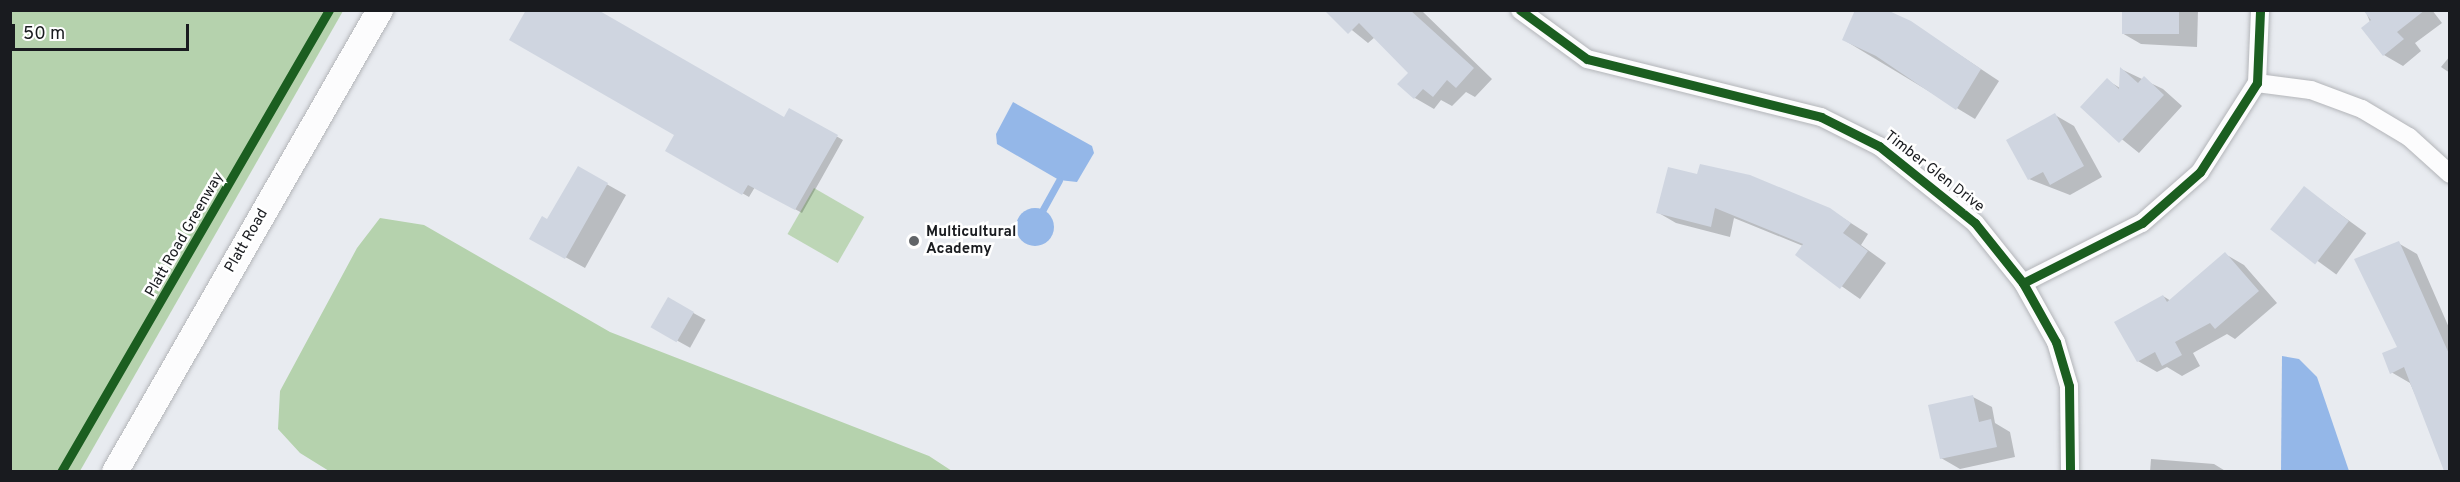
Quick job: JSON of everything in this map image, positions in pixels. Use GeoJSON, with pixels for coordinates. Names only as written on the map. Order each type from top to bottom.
{"type":"FeatureCollection","features":[{"type":"Feature","properties":{"kind":"main road","name":"Platt Road"},"geometry":{"type":"LineString","coordinates":[[115,471],[380,10]]}},
{"type":"Feature","properties":{"kind":"street","name":"Timber Glen Drive"},"geometry":{"type":"LineString","coordinates":[[1520,10],[1587,59],[1821,117],[1879,146],[1975,223],[2023,282],[2046,321],[2066,375],[2070,471]]}},
{"type":"Feature","properties":{"kind":"street"},"geometry":{"type":"LineString","coordinates":[[2023,282],[2142,223],[2200,171],[2256,83],[2260,10]]}},
{"type":"Feature","properties":{"kind":"street"},"geometry":{"type":"LineString","coordinates":[[2256,83],[2312,90],[2362,109],[2409,137],[2450,174]]}},
{"type":"Feature","properties":{"kind":"green space"},"geometry":{"type":"Polygon","coordinates":[[[10,11],[343,11],[80,471],[11,471],[10,11]]]}},
{"type":"Feature","properties":{"kind":"green space"},"geometry":{"type":"Polygon","coordinates":[[[814,188],[864,217],[838,263],[788,234],[814,188]]]}},
{"type":"Feature","properties":{"kind":"green space"},"geometry":{"type":"Polygon","coordinates":[[[380,218],[424,225],[610,332],[929,456],[952,471],[329,471],[300,453],[278,429],[280,391],[357,248],[380,218]]]}},
{"type":"Feature","properties":{"kind":"water"},"geometry":{"type":"Polygon","coordinates":[[[1013,102],[1092,146],[1094,153],[1077,182],[1059,180],[997,144],[996,134],[1013,102]]]}},
{"type":"Feature","properties":{"kind":"water"},"geometry":{"type":"Polygon","coordinates":[[[1035,208],[1048,214],[1054,227],[1048,240],[1035,246],[1022,240],[1016,227],[1022,214],[1035,208]]]}},
{"type":"Feature","properties":{"kind":"water"},"geometry":{"type":"Polygon","coordinates":[[[2282,356],[2299,359],[2317,377],[2349,471],[2281,471],[2282,356]]]}},
{"type":"Feature","properties":{"kind":"building"},"geometry":{"type":"Polygon","coordinates":[[[526,10],[598,10],[784,117],[789,108],[838,135],[795,210],[748,185],[742,195],[665,151],[674,135],[509,40],[526,10]]]}},
{"type":"Feature","properties":{"kind":"building"},"geometry":{"type":"Polygon","coordinates":[[[1324,10],[1410,10],[1474,68],[1456,88],[1447,80],[1433,97],[1423,89],[1414,99],[1397,84],[1408,73],[1359,23],[1348,34],[1324,10]]]}},
{"type":"Feature","properties":{"kind":"building"},"geometry":{"type":"Polygon","coordinates":[[[1855,10],[1887,10],[1911,21],[1981,69],[1956,110],[1876,56],[1842,40],[1855,10]]]}},
{"type":"Feature","properties":{"kind":"building"},"geometry":{"type":"Polygon","coordinates":[[[2122,10],[2179,10],[2179,34],[2122,34],[2122,10]]]}},
{"type":"Feature","properties":{"kind":"building"},"geometry":{"type":"Polygon","coordinates":[[[2363,10],[2425,10],[2397,32],[2404,39],[2383,56],[2361,28],[2371,20],[2363,10]]]}},
{"type":"Feature","properties":{"kind":"building"},"geometry":{"type":"Polygon","coordinates":[[[2120,67],[2138,83],[2144,76],[2164,95],[2119,143],[2080,107],[2107,78],[2119,89],[2120,67]]]}},
{"type":"Feature","properties":{"kind":"building"},"geometry":{"type":"Polygon","coordinates":[[[2055,113],[2084,166],[2050,185],[2043,172],[2028,180],[2006,140],[2055,113]]]}},
{"type":"Feature","properties":{"kind":"building"},"geometry":{"type":"Polygon","coordinates":[[[1700,164],[1750,175],[1830,208],[1851,223],[1843,233],[1868,251],[1840,289],[1795,255],[1803,244],[1715,208],[1711,227],[1656,213],[1668,167],[1697,174],[1700,164]]]}},
{"type":"Feature","properties":{"kind":"building"},"geometry":{"type":"Polygon","coordinates":[[[578,166],[608,183],[565,259],[529,239],[542,216],[547,219],[578,166]]]}},
{"type":"Feature","properties":{"kind":"building"},"geometry":{"type":"Polygon","coordinates":[[[2304,186],[2349,221],[2315,264],[2270,229],[2304,186]]]}},
{"type":"Feature","properties":{"kind":"building"},"geometry":{"type":"Polygon","coordinates":[[[2399,241],[2450,356],[2450,471],[2444,471],[2404,367],[2390,374],[2382,353],[2397,347],[2354,259],[2399,241]]]}},
{"type":"Feature","properties":{"kind":"building"},"geometry":{"type":"Polygon","coordinates":[[[2225,252],[2259,291],[2215,329],[2210,323],[2175,342],[2182,355],[2162,366],[2155,352],[2137,362],[2114,322],[2163,295],[2167,302],[2225,252]]]}},
{"type":"Feature","properties":{"kind":"building"},"geometry":{"type":"Polygon","coordinates":[[[668,297],[694,312],[676,342],[650,327],[668,297]]]}},
{"type":"Feature","properties":{"kind":"building"},"geometry":{"type":"Polygon","coordinates":[[[1973,395],[1979,422],[1991,419],[1997,447],[1940,459],[1928,405],[1973,395]]]}},
{"type":"Feature","properties":{"kind":"waterway"},"geometry":{"type":"LineString","coordinates":[[1042,211],[1059,180]]}},
{"type":"Feature","properties":{"kind":"cycle path","name":"Platt Road Greenway"},"geometry":{"type":"LineString","coordinates":[[61,472],[329,10]]}},
{"type":"Feature","properties":{"kind":"cycle path"},"geometry":{"type":"LineString","coordinates":[[1520,10],[1587,59],[1821,117],[1879,146],[1975,223],[2023,283],[2056,342],[2069,386],[2070,472]]}},
{"type":"Feature","properties":{"kind":"cycle path"},"geometry":{"type":"LineString","coordinates":[[2023,283],[2142,223],[2200,172],[2257,83],[2260,10]]}},
{"type":"Feature","properties":{"kind":"place","name":"Multicultural Academy"},"geometry":{"type":"Point","coordinates":[914,241]}}]}
